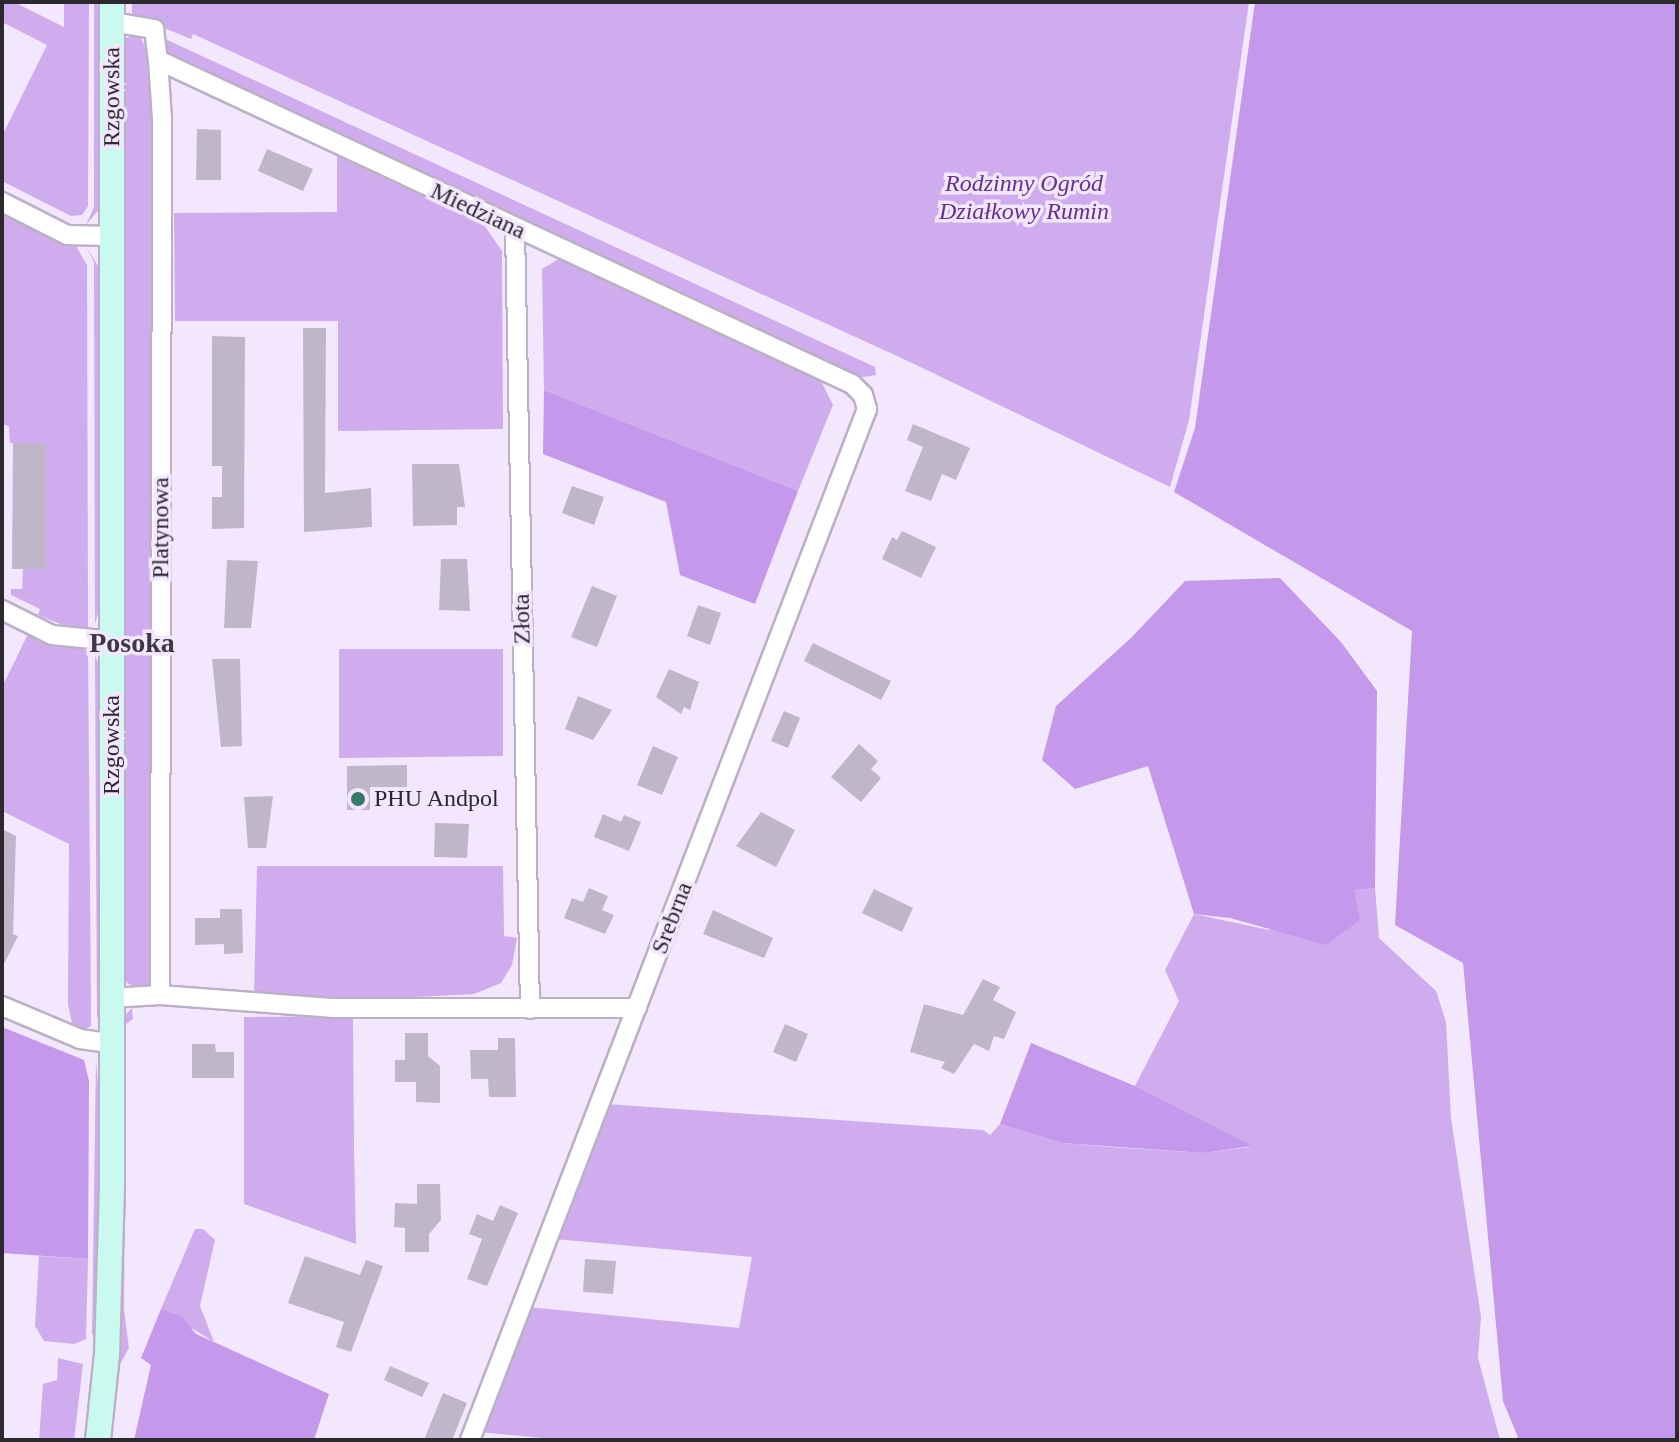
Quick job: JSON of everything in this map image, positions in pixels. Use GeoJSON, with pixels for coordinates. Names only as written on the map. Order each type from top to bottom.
{"type":"FeatureCollection","features":[{"type":"Feature","properties":{"kind":"street"},"geometry":{"type":"LineString","coordinates":[[112,12],[154,29],[158,60]]}},
{"type":"Feature","properties":{"kind":"street","name":"Rzgowska"},"geometry":{"type":"LineString","coordinates":[[98,1440],[110,1294],[112,12]]}},
{"type":"Feature","properties":{"kind":"street","name":"Miedziana"},"geometry":{"type":"LineString","coordinates":[[158,60],[852,384],[863,395]]}},
{"type":"Feature","properties":{"kind":"street","name":"Platynowa"},"geometry":{"type":"LineString","coordinates":[[158,60],[162,119],[160,995]]}},
{"type":"Feature","properties":{"kind":"street"},"geometry":{"type":"LineString","coordinates":[[2,202],[67,235],[111,236]]}},
{"type":"Feature","properties":{"kind":"street","name":"Złota"},"geometry":{"type":"LineString","coordinates":[[515,228],[530,1009]]}},
{"type":"Feature","properties":{"kind":"street","name":"Srebrna"},"geometry":{"type":"LineString","coordinates":[[470,1440],[867,409],[863,395]]}},
{"type":"Feature","properties":{"kind":"street"},"geometry":{"type":"LineString","coordinates":[[2,610],[52,635],[113,641]]}},
{"type":"Feature","properties":{"kind":"street"},"geometry":{"type":"LineString","coordinates":[[111,998],[160,995],[332,1008],[637,1008]]}},
{"type":"Feature","properties":{"kind":"street"},"geometry":{"type":"LineString","coordinates":[[2,1006],[80,1039],[110,1043]]}},
{"type":"Feature","properties":{"kind":"green space"},"geometry":{"type":"Polygon","coordinates":[[[2,2],[14,2],[64,27],[64,2],[89,2],[88,206],[82,215],[71,216],[2,181],[2,136],[47,45],[2,22],[2,2]]]}},
{"type":"Feature","properties":{"kind":"green space"},"geometry":{"type":"Polygon","coordinates":[[[94,2],[101,2],[100,208],[86,225],[94,207],[94,2]]]}},
{"type":"Feature","properties":{"kind":"green space","name":"Rodzinny Ogród Działkowy Rumin"},"geometry":{"type":"Polygon","coordinates":[[[132,2],[1249,2],[1189,420],[1170,487],[910,362],[193,34],[191,39],[132,15],[132,2]]]}},
{"type":"Feature","properties":{"kind":"green space"},"geometry":{"type":"Polygon","coordinates":[[[139,34],[150,58],[155,145],[158,973],[148,988],[128,984],[121,974],[120,47],[126,38],[139,34]]]}},
{"type":"Feature","properties":{"kind":"green space"},"geometry":{"type":"Polygon","coordinates":[[[163,38],[875,367],[876,375],[856,378],[176,61],[165,51],[163,38]]]}},
{"type":"Feature","properties":{"kind":"green space"},"geometry":{"type":"Polygon","coordinates":[[[337,156],[484,225],[502,251],[503,429],[338,431],[338,321],[175,321],[174,213],[337,212],[337,156]]]}},
{"type":"Feature","properties":{"kind":"green space"},"geometry":{"type":"Polygon","coordinates":[[[2,212],[75,244],[87,265],[88,629],[78,631],[38,615],[40,609],[11,595],[11,589],[22,589],[23,569],[46,569],[46,444],[10,443],[9,426],[2,424],[2,212]]]}},
{"type":"Feature","properties":{"kind":"green space"},"geometry":{"type":"Polygon","coordinates":[[[86,247],[100,269],[100,606],[95,624],[94,262],[86,247]]]}},
{"type":"Feature","properties":{"kind":"green space"},"geometry":{"type":"Polygon","coordinates":[[[560,258],[819,377],[833,405],[798,491],[544,390],[542,269],[560,258]]]}},
{"type":"Feature","properties":{"kind":"green space"},"geometry":{"type":"Polygon","coordinates":[[[30,630],[88,651],[91,1026],[83,1030],[72,1023],[68,1004],[69,844],[2,811],[2,687],[30,630]]]}},
{"type":"Feature","properties":{"kind":"green space"},"geometry":{"type":"Polygon","coordinates":[[[339,649],[503,649],[503,756],[339,758],[339,649]]]}},
{"type":"Feature","properties":{"kind":"green space"},"geometry":{"type":"Polygon","coordinates":[[[95,656],[100,666],[102,1002],[97,1020],[95,656]]]}},
{"type":"Feature","properties":{"kind":"green space"},"geometry":{"type":"Polygon","coordinates":[[[257,866],[503,866],[504,936],[517,938],[512,965],[501,983],[474,994],[335,1001],[254,998],[257,866]]]}},
{"type":"Feature","properties":{"kind":"green space"},"geometry":{"type":"Polygon","coordinates":[[[1375,888],[1379,938],[1436,991],[1446,1022],[1451,1118],[1481,1317],[1478,1358],[1500,1440],[564,1440],[479,1432],[528,1307],[739,1328],[752,1257],[555,1239],[606,1104],[983,1130],[990,1135],[1000,1124],[1062,1143],[1111,1147],[1204,1153],[1250,1147],[1135,1086],[1179,1001],[1165,970],[1194,914],[1269,930],[1353,890],[1375,888]]]}},
{"type":"Feature","properties":{"kind":"green space"},"geometry":{"type":"Polygon","coordinates":[[[132,1008],[133,1019],[126,1024],[124,1310],[129,1348],[120,1364],[121,1019],[132,1008]]]}},
{"type":"Feature","properties":{"kind":"green space"},"geometry":{"type":"Polygon","coordinates":[[[353,1016],[356,1244],[244,1204],[244,1017],[353,1016]]]}},
{"type":"Feature","properties":{"kind":"green space"},"geometry":{"type":"Polygon","coordinates":[[[96,1061],[101,1122],[98,1328],[92,1335],[96,1061]]]}},
{"type":"Feature","properties":{"kind":"green space"},"geometry":{"type":"Polygon","coordinates":[[[195,1229],[203,1229],[215,1240],[200,1306],[214,1342],[161,1309],[195,1229]]]}},
{"type":"Feature","properties":{"kind":"green space"},"geometry":{"type":"Polygon","coordinates":[[[39,1256],[88,1259],[86,1339],[74,1344],[44,1341],[35,1326],[39,1256]]]}},
{"type":"Feature","properties":{"kind":"green space"},"geometry":{"type":"Polygon","coordinates":[[[58,1358],[83,1364],[74,1440],[39,1440],[43,1384],[57,1380],[58,1358]]]}},
{"type":"Feature","properties":{"kind":"shaded area"},"geometry":{"type":"Polygon","coordinates":[[[1255,2],[1677,2],[1677,1440],[1519,1440],[1503,1401],[1463,963],[1395,925],[1412,631],[1174,492],[1195,428],[1255,2]]]}},
{"type":"Feature","properties":{"kind":"shaded area"},"geometry":{"type":"Polygon","coordinates":[[[544,390],[798,491],[755,604],[680,575],[666,502],[543,454],[544,390]]]}},
{"type":"Feature","properties":{"kind":"shaded area"},"geometry":{"type":"Polygon","coordinates":[[[1280,578],[1341,642],[1377,691],[1375,888],[1354,890],[1360,920],[1326,945],[1230,918],[1194,914],[1148,766],[1075,789],[1042,760],[1056,706],[1132,637],[1185,581],[1280,578]]]}},
{"type":"Feature","properties":{"kind":"shaded area"},"geometry":{"type":"Polygon","coordinates":[[[2,1027],[84,1060],[89,1081],[88,1259],[2,1253],[2,1027]]]}},
{"type":"Feature","properties":{"kind":"shaded area"},"geometry":{"type":"Polygon","coordinates":[[[1031,1043],[1135,1086],[1252,1146],[1204,1153],[1062,1143],[1000,1124],[1031,1043]]]}},
{"type":"Feature","properties":{"kind":"shaded area"},"geometry":{"type":"Polygon","coordinates":[[[161,1309],[182,1317],[196,1334],[329,1394],[314,1440],[134,1440],[151,1365],[141,1358],[161,1309]]]}},
{"type":"Feature","properties":{"kind":"building"},"geometry":{"type":"Polygon","coordinates":[[[197,129],[221,130],[221,180],[196,180],[197,129]]]}},
{"type":"Feature","properties":{"kind":"building"},"geometry":{"type":"Polygon","coordinates":[[[267,149],[313,169],[303,191],[258,171],[267,149]]]}},
{"type":"Feature","properties":{"kind":"building"},"geometry":{"type":"Polygon","coordinates":[[[303,328],[326,328],[325,493],[371,488],[372,527],[304,532],[303,328]]]}},
{"type":"Feature","properties":{"kind":"building"},"geometry":{"type":"Polygon","coordinates":[[[212,336],[245,337],[244,528],[212,529],[212,497],[222,497],[222,466],[212,466],[212,336]]]}},
{"type":"Feature","properties":{"kind":"building"},"geometry":{"type":"Polygon","coordinates":[[[913,424],[970,448],[956,480],[942,474],[931,501],[905,491],[923,447],[907,440],[913,424]]]}},
{"type":"Feature","properties":{"kind":"building"},"geometry":{"type":"Polygon","coordinates":[[[13,443],[46,443],[46,569],[12,569],[13,443]]]}},
{"type":"Feature","properties":{"kind":"building"},"geometry":{"type":"Polygon","coordinates":[[[412,464],[459,464],[465,507],[457,507],[457,525],[413,526],[412,464]]]}},
{"type":"Feature","properties":{"kind":"building"},"geometry":{"type":"Polygon","coordinates":[[[572,486],[604,497],[594,525],[562,513],[572,486]]]}},
{"type":"Feature","properties":{"kind":"building"},"geometry":{"type":"Polygon","coordinates":[[[902,531],[936,547],[921,578],[882,559],[892,537],[897,540],[902,531]]]}},
{"type":"Feature","properties":{"kind":"building"},"geometry":{"type":"Polygon","coordinates":[[[441,559],[467,559],[470,611],[439,610],[441,559]]]}},
{"type":"Feature","properties":{"kind":"building"},"geometry":{"type":"Polygon","coordinates":[[[227,560],[258,561],[251,628],[224,628],[227,560]]]}},
{"type":"Feature","properties":{"kind":"building"},"geometry":{"type":"Polygon","coordinates":[[[592,586],[617,596],[597,647],[571,637],[592,586]]]}},
{"type":"Feature","properties":{"kind":"building"},"geometry":{"type":"Polygon","coordinates":[[[698,605],[721,613],[710,645],[687,636],[698,605]]]}},
{"type":"Feature","properties":{"kind":"building"},"geometry":{"type":"Polygon","coordinates":[[[813,643],[891,681],[881,700],[804,661],[813,643]]]}},
{"type":"Feature","properties":{"kind":"building"},"geometry":{"type":"Polygon","coordinates":[[[212,659],[240,659],[242,746],[221,747],[212,659]]]}},
{"type":"Feature","properties":{"kind":"building"},"geometry":{"type":"Polygon","coordinates":[[[669,669],[699,682],[690,710],[684,707],[681,714],[656,697],[669,669]]]}},
{"type":"Feature","properties":{"kind":"building"},"geometry":{"type":"Polygon","coordinates":[[[578,696],[612,710],[593,740],[565,729],[578,696]]]}},
{"type":"Feature","properties":{"kind":"building"},"geometry":{"type":"Polygon","coordinates":[[[784,711],[800,718],[788,748],[771,741],[784,711]]]}},
{"type":"Feature","properties":{"kind":"building"},"geometry":{"type":"Polygon","coordinates":[[[859,744],[878,761],[871,769],[881,778],[861,802],[831,777],[859,744]]]}},
{"type":"Feature","properties":{"kind":"building"},"geometry":{"type":"Polygon","coordinates":[[[653,746],[678,757],[662,795],[637,785],[653,746]]]}},
{"type":"Feature","properties":{"kind":"building","name":"PHU Andpol"},"geometry":{"type":"Polygon","coordinates":[[[407,765],[407,787],[370,787],[370,810],[347,810],[347,766],[407,765]]]}},
{"type":"Feature","properties":{"kind":"building"},"geometry":{"type":"Polygon","coordinates":[[[273,796],[266,848],[248,848],[244,797],[273,796]]]}},
{"type":"Feature","properties":{"kind":"building"},"geometry":{"type":"Polygon","coordinates":[[[761,812],[795,830],[776,867],[736,846],[761,812]]]}},
{"type":"Feature","properties":{"kind":"building"},"geometry":{"type":"Polygon","coordinates":[[[603,814],[621,822],[624,815],[641,822],[629,851],[594,837],[603,814]]]}},
{"type":"Feature","properties":{"kind":"building"},"geometry":{"type":"Polygon","coordinates":[[[435,823],[469,824],[467,858],[434,857],[435,823]]]}},
{"type":"Feature","properties":{"kind":"building"},"geometry":{"type":"Polygon","coordinates":[[[2,829],[16,836],[13,934],[18,936],[2,968],[2,829]]]}},
{"type":"Feature","properties":{"kind":"building"},"geometry":{"type":"Polygon","coordinates":[[[589,888],[608,896],[602,910],[614,915],[605,934],[564,918],[572,898],[583,902],[589,888]]]}},
{"type":"Feature","properties":{"kind":"building"},"geometry":{"type":"Polygon","coordinates":[[[874,889],[913,908],[902,932],[862,913],[874,889]]]}},
{"type":"Feature","properties":{"kind":"building"},"geometry":{"type":"Polygon","coordinates":[[[220,909],[242,909],[243,953],[224,954],[224,944],[195,945],[195,918],[220,918],[220,909]]]}},
{"type":"Feature","properties":{"kind":"building"},"geometry":{"type":"Polygon","coordinates":[[[713,910],[773,938],[764,958],[703,934],[713,910]]]}},
{"type":"Feature","properties":{"kind":"building"},"geometry":{"type":"Polygon","coordinates":[[[983,979],[1000,987],[993,1000],[1016,1012],[1004,1039],[994,1036],[989,1051],[974,1044],[954,1074],[941,1068],[945,1062],[910,1052],[924,1004],[963,1015],[983,979]]]}},
{"type":"Feature","properties":{"kind":"building"},"geometry":{"type":"Polygon","coordinates":[[[785,1024],[808,1034],[796,1062],[773,1052],[785,1024]]]}},
{"type":"Feature","properties":{"kind":"building"},"geometry":{"type":"Polygon","coordinates":[[[405,1033],[428,1033],[428,1056],[440,1066],[440,1103],[416,1102],[416,1082],[395,1082],[395,1060],[405,1060],[405,1033]]]}},
{"type":"Feature","properties":{"kind":"building"},"geometry":{"type":"Polygon","coordinates":[[[498,1038],[515,1038],[516,1097],[489,1097],[488,1079],[471,1079],[470,1050],[498,1050],[498,1038]]]}},
{"type":"Feature","properties":{"kind":"building"},"geometry":{"type":"Polygon","coordinates":[[[192,1044],[215,1044],[216,1052],[234,1052],[234,1078],[192,1078],[192,1044]]]}},
{"type":"Feature","properties":{"kind":"building"},"geometry":{"type":"Polygon","coordinates":[[[417,1184],[440,1184],[441,1220],[429,1234],[429,1252],[405,1252],[405,1228],[394,1227],[395,1203],[417,1204],[417,1184]]]}},
{"type":"Feature","properties":{"kind":"building"},"geometry":{"type":"Polygon","coordinates":[[[500,1205],[518,1213],[487,1286],[467,1279],[482,1239],[469,1234],[477,1214],[493,1221],[500,1205]]]}},
{"type":"Feature","properties":{"kind":"building"},"geometry":{"type":"Polygon","coordinates":[[[305,1256],[360,1275],[366,1260],[383,1266],[351,1352],[336,1347],[344,1322],[288,1303],[305,1256]]]}},
{"type":"Feature","properties":{"kind":"building"},"geometry":{"type":"Polygon","coordinates":[[[585,1259],[616,1261],[613,1294],[583,1292],[585,1259]]]}},
{"type":"Feature","properties":{"kind":"building"},"geometry":{"type":"Polygon","coordinates":[[[390,1366],[429,1383],[422,1397],[384,1380],[390,1366]]]}},
{"type":"Feature","properties":{"kind":"building"},"geometry":{"type":"Polygon","coordinates":[[[443,1393],[467,1403],[452,1440],[424,1440],[443,1393]]]}},
{"type":"Feature","properties":{"kind":"place","name":"PHU Andpol"},"geometry":{"type":"Point","coordinates":[358,799]}},
{"type":"Feature","properties":{"kind":"district","name":"Posoka"},"geometry":{"type":"Point","coordinates":[132,643]}}]}
